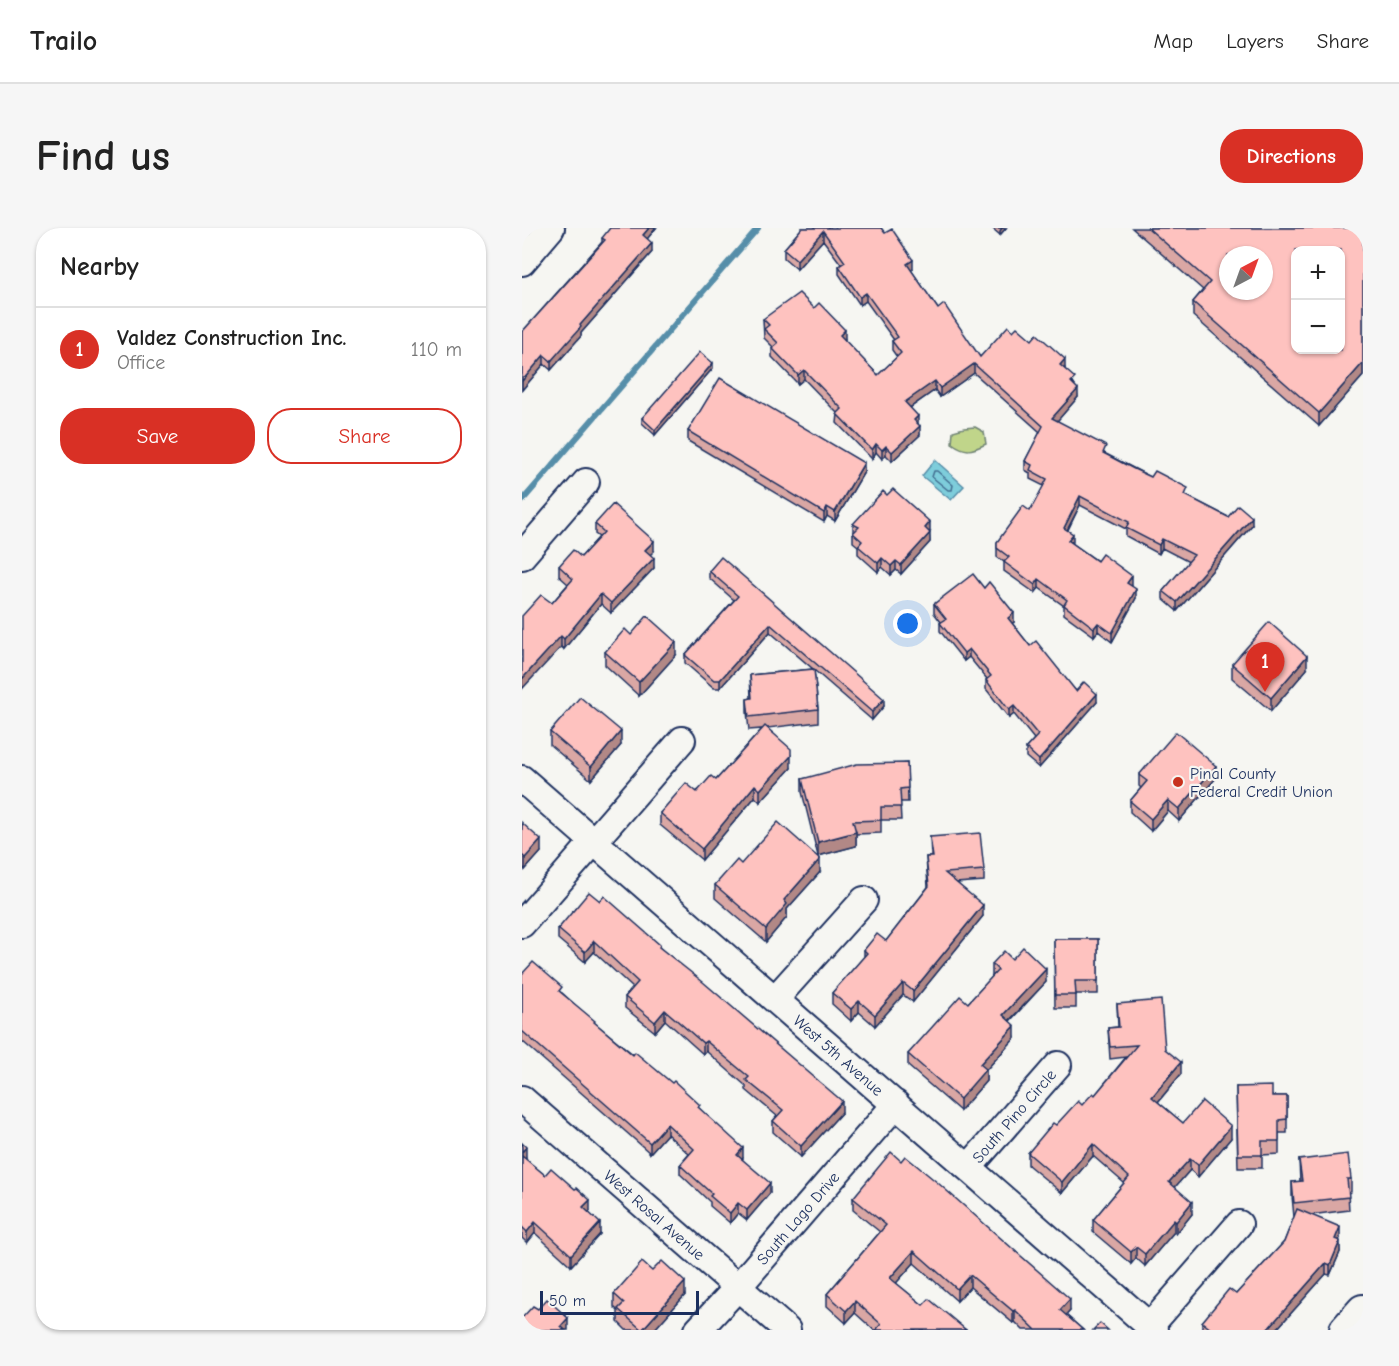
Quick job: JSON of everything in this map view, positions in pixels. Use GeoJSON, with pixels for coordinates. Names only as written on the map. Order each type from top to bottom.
{"type":"FeatureCollection","features":[{"type":"Feature","properties":{"kind":"street"},"geometry":{"type":"LineString","coordinates":[[522,262],[551,228]]}},
{"type":"Feature","properties":{"kind":"street"},"geometry":{"type":"LineString","coordinates":[[522,556],[586,482]]}},
{"type":"Feature","properties":{"kind":"street"},"geometry":{"type":"LineString","coordinates":[[522,924],[682,740]]}},
{"type":"Feature","properties":{"kind":"street","name":"West 5th Avenue"},"geometry":{"type":"LineString","coordinates":[[522,779],[1152,1328]]}},
{"type":"Feature","properties":{"kind":"street"},"geometry":{"type":"LineString","coordinates":[[775,999],[864,900]]}},
{"type":"Feature","properties":{"kind":"street","name":"South Pino Circle"},"geometry":{"type":"LineString","coordinates":[[969,1167],[1058,1065]]}},
{"type":"Feature","properties":{"kind":"street","name":"West Rosal Avenue"},"geometry":{"type":"LineString","coordinates":[[522,1099],[787,1330]]}},
{"type":"Feature","properties":{"kind":"street","name":"South Lago Drive"},"geometry":{"type":"LineString","coordinates":[[698,1330],[896,1104]]}},
{"type":"Feature","properties":{"kind":"street"},"geometry":{"type":"LineString","coordinates":[[1152,1328],[1239,1224]]}},
{"type":"Feature","properties":{"kind":"street"},"geometry":{"type":"LineString","coordinates":[[1346,1330],[1363,1311]]}},
{"type":"Feature","properties":{"kind":"green space"},"geometry":{"type":"Polygon","coordinates":[[[975,427],[984,432],[986,444],[969,450],[952,443],[953,431],[975,427]]]}},
{"type":"Feature","properties":{"kind":"water"},"geometry":{"type":"Polygon","coordinates":[[[935,460],[964,486],[951,500],[922,476],[935,460]]]}},
{"type":"Feature","properties":{"kind":"building"},"geometry":{"type":"Polygon","coordinates":[[[610,228],[649,228],[643,235],[652,243],[551,361],[544,355],[522,381],[522,332],[605,240],[602,238],[610,228]]]}},
{"type":"Feature","properties":{"kind":"building"},"geometry":{"type":"Polygon","coordinates":[[[802,228],[881,228],[885,233],[892,229],[913,260],[907,264],[938,309],[944,304],[980,357],[1008,326],[1013,331],[1017,327],[1032,340],[1037,334],[1065,359],[1060,365],[1075,378],[1071,382],[1078,389],[1052,418],[1106,446],[1103,453],[1134,469],[1151,477],[1155,471],[1188,488],[1185,495],[1228,517],[1238,505],[1252,517],[1177,602],[1163,591],[1194,555],[1162,539],[1159,545],[1126,528],[1129,522],[1080,496],[1064,528],[1073,534],[1068,540],[1097,561],[1102,554],[1132,576],[1127,583],[1136,589],[1112,633],[1098,623],[1094,628],[1064,605],[1067,600],[1039,579],[1035,585],[1004,562],[1009,557],[997,548],[997,542],[1023,506],[1030,511],[1047,479],[1030,470],[1032,465],[1025,461],[1043,426],[974,364],[940,388],[935,381],[905,402],[918,416],[914,420],[920,426],[892,452],[886,446],[882,450],[876,444],[872,450],[837,414],[842,409],[804,370],[798,375],[772,348],[778,343],[764,329],[769,325],[763,319],[799,293],[814,308],[819,303],[845,330],[840,335],[878,375],[901,353],[892,341],[898,337],[866,293],[860,297],[839,266],[845,262],[823,231],[797,260],[784,249],[802,228]]]}},
{"type":"Feature","properties":{"kind":"building"},"geometry":{"type":"Polygon","coordinates":[[[1148,228],[1363,228],[1363,363],[1319,413],[1193,302],[1210,282],[1148,228]]]}},
{"type":"Feature","properties":{"kind":"building"},"geometry":{"type":"Polygon","coordinates":[[[700,352],[713,363],[655,430],[642,418],[700,352]]]}},
{"type":"Feature","properties":{"kind":"building"},"geometry":{"type":"Polygon","coordinates":[[[720,378],[864,463],[835,512],[827,507],[824,513],[688,431],[720,378]]]}},
{"type":"Feature","properties":{"kind":"building"},"geometry":{"type":"Polygon","coordinates":[[[893,489],[930,522],[925,528],[930,533],[901,565],[896,561],[891,566],[882,558],[878,563],[858,546],[862,541],[853,533],[859,527],[853,524],[883,491],[887,495],[893,489]]]}},
{"type":"Feature","properties":{"kind":"building"},"geometry":{"type":"Polygon","coordinates":[[[613,504],[654,541],[645,550],[654,558],[611,603],[601,594],[564,639],[561,636],[522,679],[522,616],[541,595],[552,603],[573,579],[559,566],[573,550],[581,557],[604,532],[595,524],[613,504]]]}},
{"type":"Feature","properties":{"kind":"building"},"geometry":{"type":"Polygon","coordinates":[[[721,557],[884,699],[872,712],[770,624],[720,680],[714,680],[685,655],[738,596],[709,571],[721,557]]]}},
{"type":"Feature","properties":{"kind":"building"},"geometry":{"type":"Polygon","coordinates":[[[973,574],[984,588],[989,582],[1014,613],[1008,618],[1030,646],[1036,641],[1076,691],[1084,682],[1097,694],[1039,760],[1026,748],[1038,735],[1014,706],[1009,710],[986,680],[991,676],[969,649],[964,653],[940,623],[946,619],[934,604],[973,574]]]}},
{"type":"Feature","properties":{"kind":"building"},"geometry":{"type":"Polygon","coordinates":[[[647,616],[676,642],[639,682],[605,652],[625,629],[631,635],[647,616]]]}},
{"type":"Feature","properties":{"kind":"building"},"geometry":{"type":"Polygon","coordinates":[[[1269,622],[1307,656],[1271,698],[1232,664],[1269,622]]]}},
{"type":"Feature","properties":{"kind":"building"},"geometry":{"type":"Polygon","coordinates":[[[814,669],[818,709],[749,717],[747,699],[752,698],[750,675],[814,669]]]}},
{"type":"Feature","properties":{"kind":"building"},"geometry":{"type":"Polygon","coordinates":[[[580,697],[621,731],[591,767],[550,732],[580,697]]]}},
{"type":"Feature","properties":{"kind":"building"},"geometry":{"type":"Polygon","coordinates":[[[765,726],[791,749],[791,756],[760,790],[755,785],[702,849],[660,813],[686,783],[697,792],[711,776],[716,780],[765,726]]]}},
{"type":"Feature","properties":{"kind":"building","name":"Pinal County Federal Credit Union"},"geometry":{"type":"Polygon","coordinates":[[[1176,732],[1216,766],[1179,809],[1168,800],[1151,819],[1130,801],[1147,781],[1139,775],[1176,732]]]}},
{"type":"Feature","properties":{"kind":"building"},"geometry":{"type":"Polygon","coordinates":[[[907,763],[908,788],[900,789],[901,807],[881,807],[881,820],[853,821],[856,832],[818,842],[802,779],[857,764],[907,763]]]}},
{"type":"Feature","properties":{"kind":"building"},"geometry":{"type":"Polygon","coordinates":[[[778,822],[820,859],[784,900],[787,904],[766,929],[715,885],[737,860],[741,864],[778,822]]]}},
{"type":"Feature","properties":{"kind":"building"},"geometry":{"type":"Polygon","coordinates":[[[522,823],[541,840],[525,858],[522,855],[522,823]]]}},
{"type":"Feature","properties":{"kind":"building"},"geometry":{"type":"Polygon","coordinates":[[[980,833],[984,870],[945,873],[983,905],[913,991],[903,983],[875,1015],[859,1001],[851,1009],[832,993],[867,953],[864,950],[877,934],[886,941],[929,886],[926,857],[933,857],[930,837],[980,833]]]}},
{"type":"Feature","properties":{"kind":"building"},"geometry":{"type":"Polygon","coordinates":[[[589,892],[600,901],[604,896],[660,945],[659,947],[842,1101],[801,1146],[773,1121],[783,1110],[746,1080],[749,1077],[706,1041],[703,1043],[665,1010],[655,1022],[625,997],[638,982],[594,941],[585,952],[558,929],[589,892]]]}},
{"type":"Feature","properties":{"kind":"building"},"geometry":{"type":"Polygon","coordinates":[[[1054,939],[1098,939],[1098,981],[1075,981],[1076,995],[1055,995],[1054,939]]]}},
{"type":"Feature","properties":{"kind":"building"},"geometry":{"type":"Polygon","coordinates":[[[1023,947],[1046,969],[1003,1015],[1015,1026],[980,1064],[986,1069],[960,1099],[908,1054],[960,996],[968,1003],[998,970],[992,964],[1004,951],[1012,959],[1023,947]]]}},
{"type":"Feature","properties":{"kind":"building"},"geometry":{"type":"Polygon","coordinates":[[[533,962],[562,987],[559,991],[594,1022],[633,1055],[635,1052],[672,1083],[674,1081],[700,1105],[698,1107],[743,1148],[737,1155],[770,1183],[747,1210],[738,1203],[730,1213],[680,1165],[694,1149],[667,1124],[650,1143],[522,1031],[522,974],[533,962]]]}},
{"type":"Feature","properties":{"kind":"building"},"geometry":{"type":"Polygon","coordinates":[[[1161,1000],[1165,1049],[1181,1062],[1152,1097],[1183,1123],[1202,1101],[1231,1126],[1198,1165],[1190,1159],[1169,1182],[1192,1202],[1145,1254],[1136,1247],[1131,1252],[1093,1220],[1129,1177],[1093,1144],[1062,1182],[1028,1153],[1053,1123],[1056,1125],[1078,1101],[1082,1105],[1093,1093],[1095,1095],[1137,1045],[1110,1047],[1108,1028],[1119,1027],[1117,1004],[1161,1000]]]}},
{"type":"Feature","properties":{"kind":"building"},"geometry":{"type":"Polygon","coordinates":[[[1272,1086],[1272,1096],[1287,1096],[1287,1119],[1279,1120],[1279,1141],[1262,1141],[1262,1155],[1238,1155],[1236,1087],[1272,1086]]]}},
{"type":"Feature","properties":{"kind":"building"},"geometry":{"type":"Polygon","coordinates":[[[891,1152],[901,1161],[905,1156],[938,1183],[1070,1299],[1060,1310],[1083,1330],[1036,1330],[1015,1310],[1013,1311],[970,1275],[957,1289],[914,1251],[890,1278],[923,1305],[929,1299],[966,1330],[876,1330],[881,1324],[855,1301],[846,1311],[827,1294],[886,1225],[853,1198],[891,1152]]]}},
{"type":"Feature","properties":{"kind":"building"},"geometry":{"type":"Polygon","coordinates":[[[1348,1154],[1351,1179],[1347,1179],[1349,1197],[1294,1203],[1292,1182],[1302,1181],[1299,1160],[1348,1154]]]}},
{"type":"Feature","properties":{"kind":"building"},"geometry":{"type":"Polygon","coordinates":[[[522,1156],[545,1175],[551,1168],[590,1200],[583,1207],[600,1223],[571,1255],[535,1222],[527,1232],[522,1227],[522,1156]]]}},
{"type":"Feature","properties":{"kind":"building"},"geometry":{"type":"Polygon","coordinates":[[[1297,1209],[1340,1227],[1335,1239],[1340,1241],[1330,1265],[1326,1263],[1267,1330],[1212,1330],[1202,1322],[1229,1289],[1236,1294],[1284,1242],[1297,1209]]]}},
{"type":"Feature","properties":{"kind":"building"},"geometry":{"type":"Polygon","coordinates":[[[662,1261],[685,1282],[642,1330],[618,1309],[624,1303],[614,1294],[642,1262],[652,1271],[662,1261]]]}},
{"type":"Feature","properties":{"kind":"building"},"geometry":{"type":"Polygon","coordinates":[[[547,1299],[568,1318],[561,1326],[565,1330],[522,1330],[522,1318],[533,1306],[538,1309],[547,1299]]]}},
{"type":"Feature","properties":{"kind":"building"},"geometry":{"type":"Polygon","coordinates":[[[1100,1323],[1108,1330],[1093,1330],[1100,1323]]]}},
{"type":"Feature","properties":{"kind":"waterway"},"geometry":{"type":"LineString","coordinates":[[522,501],[758,228]]}},
{"type":"Feature","properties":{"kind":"place","name":"Valdez Construction Inc."},"geometry":{"type":"Point","coordinates":[1265,692]}},
{"type":"Feature","properties":{"kind":"place","name":"Pinal County Federal Credit Union"},"geometry":{"type":"Point","coordinates":[1178,782]}}]}
